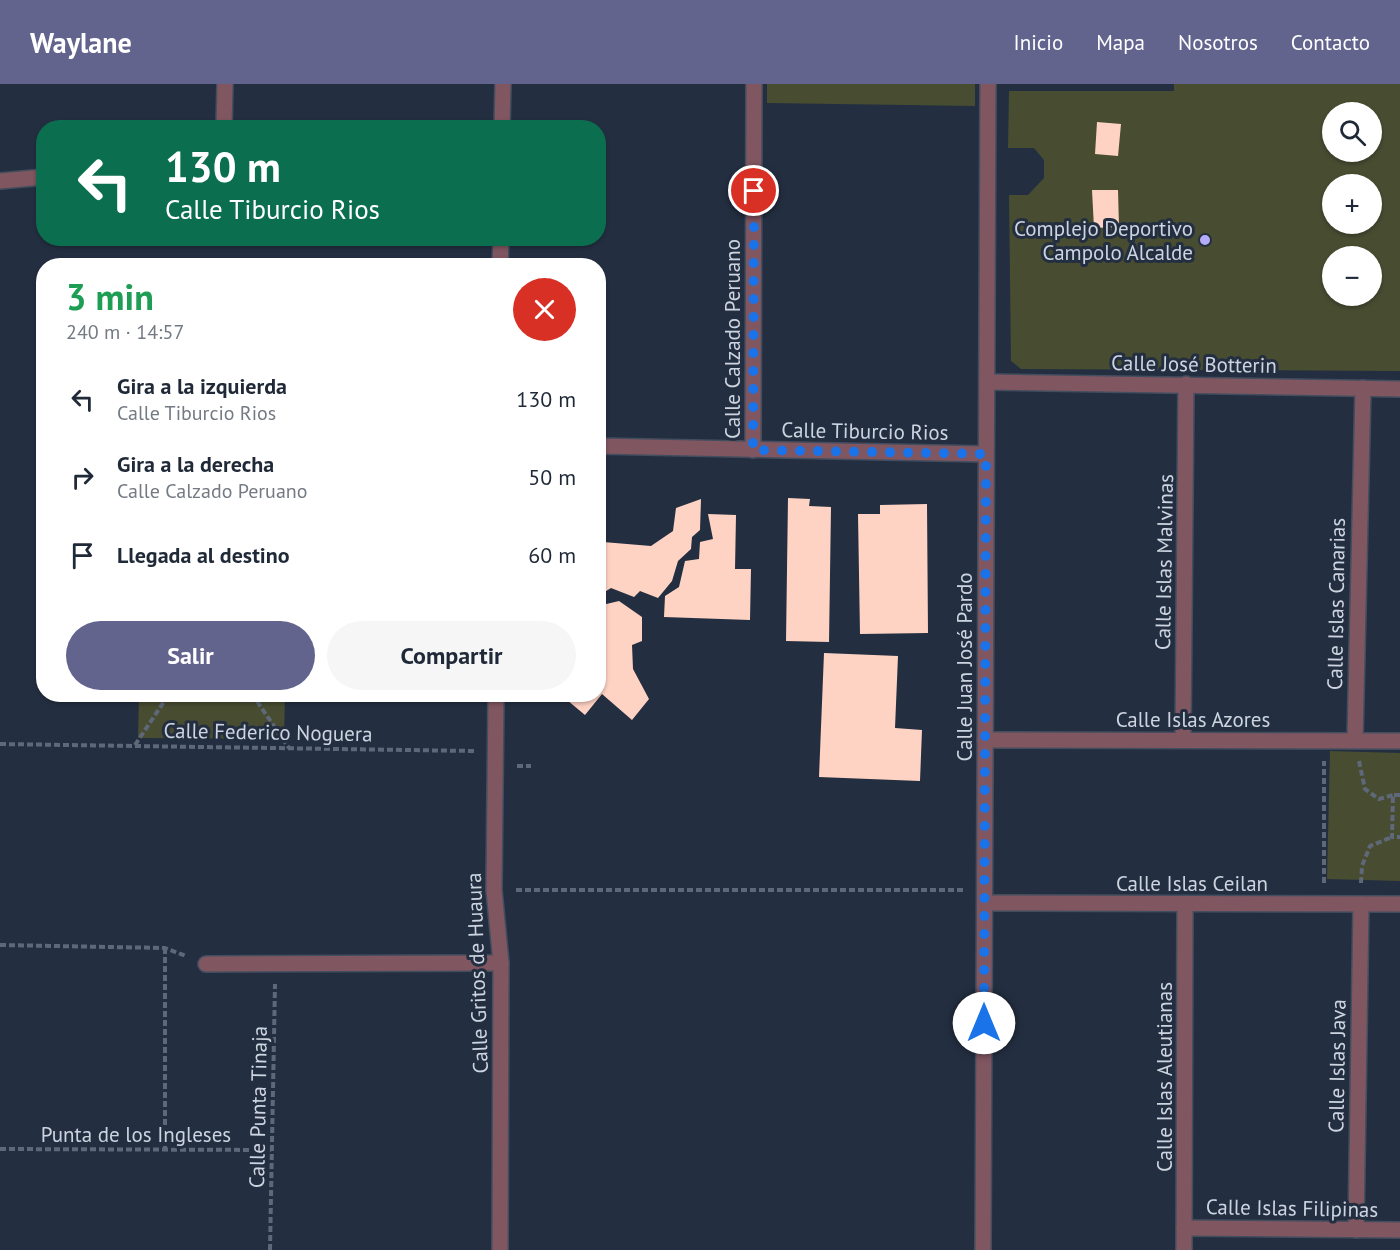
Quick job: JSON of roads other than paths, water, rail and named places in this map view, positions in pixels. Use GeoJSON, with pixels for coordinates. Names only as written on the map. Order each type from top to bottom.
{"type":"FeatureCollection","features":[{"type":"Feature","properties":{"kind":"street"},"geometry":{"type":"LineString","coordinates":[[224,120],[225,84]]}},
{"type":"Feature","properties":{"kind":"street"},"geometry":{"type":"LineString","coordinates":[[502,84],[502,120]]}},
{"type":"Feature","properties":{"kind":"street","name":"Calle Calzado Peruano"},"geometry":{"type":"LineString","coordinates":[[753,450],[754,84]]}},
{"type":"Feature","properties":{"kind":"street","name":"Calle Juan José Pardo"},"geometry":{"type":"LineString","coordinates":[[983,1250],[988,84]]}},
{"type":"Feature","properties":{"kind":"street"},"geometry":{"type":"LineString","coordinates":[[0,181],[36,178]]}},
{"type":"Feature","properties":{"kind":"street","name":"Calle José Botterin"},"geometry":{"type":"LineString","coordinates":[[987,382],[1400,389]]}},
{"type":"Feature","properties":{"kind":"street","name":"Calle Islas Malvinas"},"geometry":{"type":"LineString","coordinates":[[1184,740],[1186,384]]}},
{"type":"Feature","properties":{"kind":"street","name":"Calle Islas Canarias"},"geometry":{"type":"LineString","coordinates":[[1355,740],[1363,388]]}},
{"type":"Feature","properties":{"kind":"street","name":"Calle Tiburcio Rios"},"geometry":{"type":"LineString","coordinates":[[606,446],[986,454]]}},
{"type":"Feature","properties":{"kind":"street","name":"Calle Gritos de Huaura"},"geometry":{"type":"LineString","coordinates":[[496,702],[494,890],[501,963],[500,1250]]}},
{"type":"Feature","properties":{"kind":"street","name":"Calle Islas Azores"},"geometry":{"type":"LineString","coordinates":[[985,740],[1400,741]]}},
{"type":"Feature","properties":{"kind":"street","name":"Calle Islas Ceilan"},"geometry":{"type":"LineString","coordinates":[[985,897],[1185,905],[1400,904]]}},
{"type":"Feature","properties":{"kind":"street","name":"Calle Islas Java"},"geometry":{"type":"LineString","coordinates":[[1356,1230],[1361,904]]}},
{"type":"Feature","properties":{"kind":"street","name":"Calle Islas Aleutianas"},"geometry":{"type":"LineString","coordinates":[[1184,1250],[1185,905]]}},
{"type":"Feature","properties":{"kind":"street"},"geometry":{"type":"LineString","coordinates":[[206,964],[501,963]]}},
{"type":"Feature","properties":{"kind":"street","name":"Calle Islas Filipinas"},"geometry":{"type":"LineString","coordinates":[[1185,1228],[1400,1230]]}},
{"type":"Feature","properties":{"kind":"place","name":"Complejo Deportivo Campolo Alcalde"},"geometry":{"type":"Point","coordinates":[1205,240]}}]}
